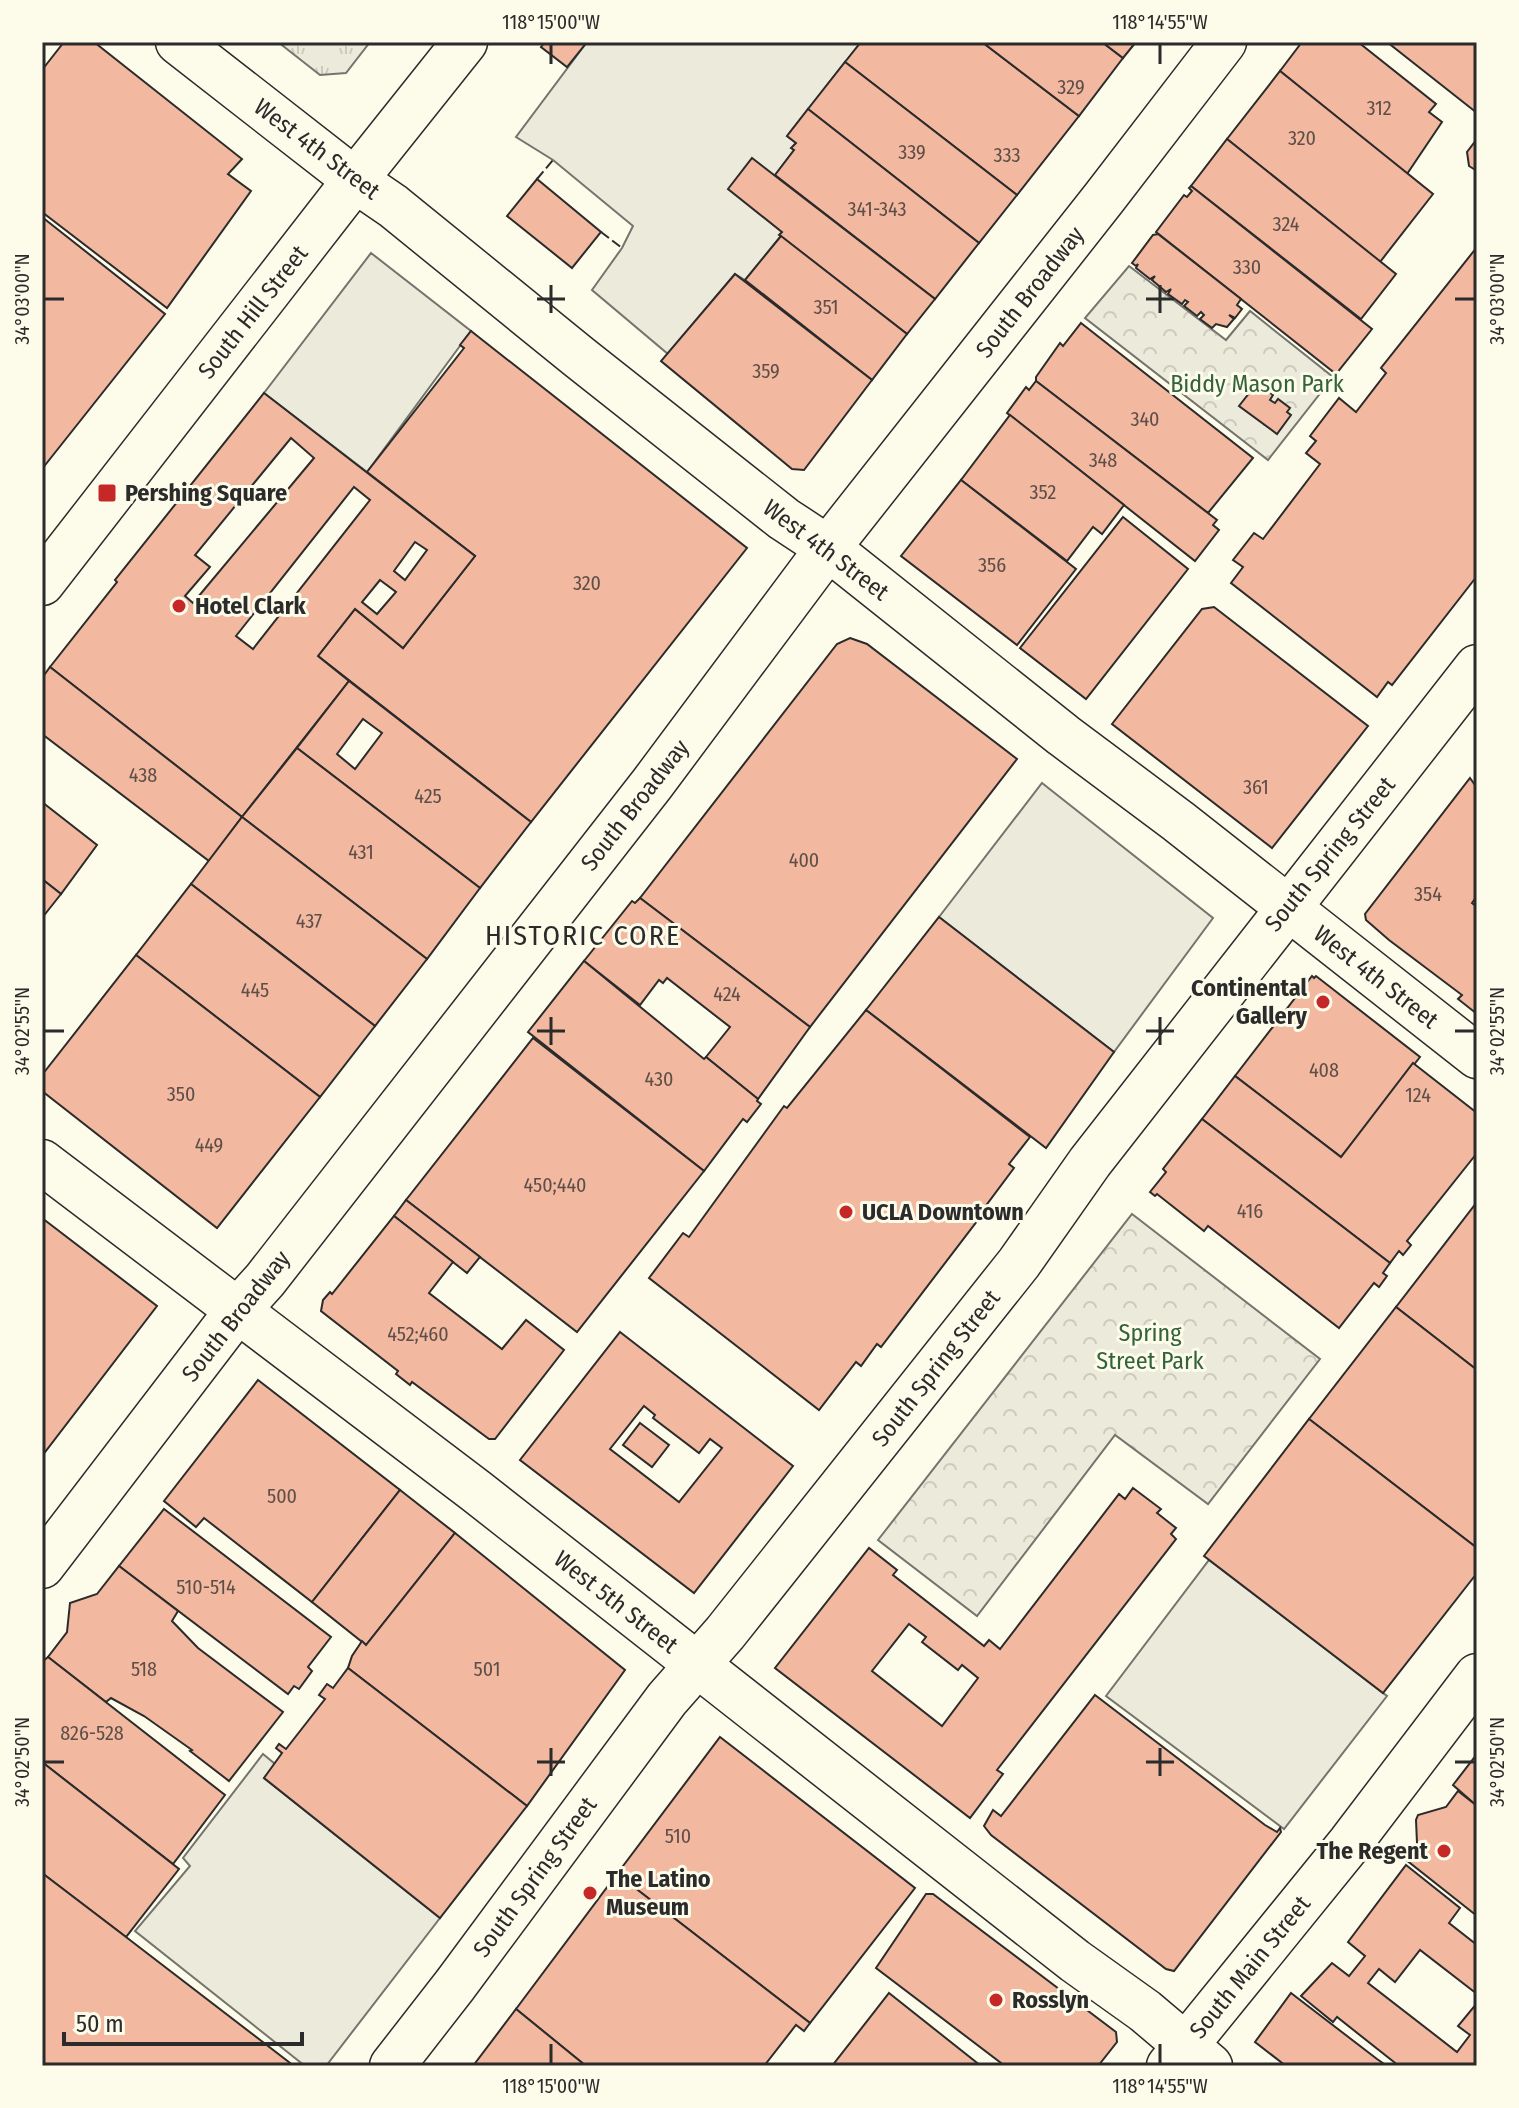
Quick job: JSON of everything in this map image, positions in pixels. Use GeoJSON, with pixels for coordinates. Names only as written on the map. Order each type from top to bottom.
{"type":"FeatureCollection","features":[{"type":"Feature","properties":{"kind":"main road","name":"West 4th Street"},"geometry":{"type":"LineString","coordinates":[[178,42],[452,253],[784,519],[828,548],[1477,1056]]}},
{"type":"Feature","properties":{"kind":"main road","name":"South Hill Street"},"geometry":{"type":"LineString","coordinates":[[42,583],[465,42]]}},
{"type":"Feature","properties":{"kind":"main road","name":"South Broadway"},"geometry":{"type":"LineString","coordinates":[[42,1566],[237,1311],[265,1280],[611,837],[828,548],[1224,42]]}},
{"type":"Feature","properties":{"kind":"main road","name":"South Spring Street"},"geometry":{"type":"LineString","coordinates":[[392,2066],[695,1664],[725,1633],[1019,1263],[1090,1162],[1477,667]]}},
{"type":"Feature","properties":{"kind":"main road","name":"West 5th Street"},"geometry":{"type":"LineString","coordinates":[[42,1162],[476,1491],[1075,1961],[1145,2011],[1188,2060]]}},
{"type":"Feature","properties":{"kind":"main road","name":"South Main Street"},"geometry":{"type":"LineString","coordinates":[[1188,2060],[1477,1676]]}},
{"type":"Feature","properties":{"kind":"green space"},"geometry":{"type":"Polygon","coordinates":[[[278,42],[370,42],[346,73],[320,75],[278,42]]]}},
{"type":"Feature","properties":{"kind":"green space","name":"Biddy Mason Park"},"geometry":{"type":"Polygon","coordinates":[[[1129,266],[1226,340],[1250,311],[1333,377],[1268,460],[1085,318],[1129,266]]]}},
{"type":"Feature","properties":{"kind":"green space","name":"Spring Street Park"},"geometry":{"type":"Polygon","coordinates":[[[1132,1214],[1320,1359],[1208,1504],[1115,1435],[977,1616],[878,1540],[1132,1214]]]}},
{"type":"Feature","properties":{"kind":"shaded area"},"geometry":{"type":"Polygon","coordinates":[[[587,42],[861,42],[787,136],[796,143],[792,148],[794,150],[751,207],[782,232],[781,236],[745,280],[735,274],[668,354],[592,290],[622,248],[633,226],[553,160],[516,137],[587,42]]]}},
{"type":"Feature","properties":{"kind":"shaded area"},"geometry":{"type":"Polygon","coordinates":[[[371,253],[471,331],[367,472],[264,393],[371,253]]]}},
{"type":"Feature","properties":{"kind":"shaded area"},"geometry":{"type":"Polygon","coordinates":[[[1042,783],[1213,918],[1114,1052],[939,917],[1042,783]]]}},
{"type":"Feature","properties":{"kind":"shaded area"},"geometry":{"type":"Polygon","coordinates":[[[1209,1560],[1387,1696],[1284,1829],[1106,1696],[1209,1560]]]}},
{"type":"Feature","properties":{"kind":"shaded area"},"geometry":{"type":"Polygon","coordinates":[[[263,1754],[275,1764],[264,1778],[440,1918],[326,2066],[305,2066],[135,1931],[190,1866],[183,1858],[263,1754]]]}},
{"type":"Feature","properties":{"kind":"building"},"geometry":{"type":"Polygon","coordinates":[[[64,42],[94,42],[242,159],[228,174],[251,191],[167,308],[42,212],[42,70],[64,42]]]}},
{"type":"Feature","properties":{"kind":"building"},"geometry":{"type":"Polygon","coordinates":[[[545,42],[587,42],[567,67],[541,47],[545,42]]]}},
{"type":"Feature","properties":{"kind":"building"},"geometry":{"type":"Polygon","coordinates":[[[861,42],[982,42],[1079,116],[1017,195],[845,62],[861,42]]]}},
{"type":"Feature","properties":{"kind":"building"},"geometry":{"type":"Polygon","coordinates":[[[982,42],[1102,42],[1123,58],[1079,116],[982,42]]]}},
{"type":"Feature","properties":{"kind":"building"},"geometry":{"type":"Polygon","coordinates":[[[1102,42],[1136,42],[1123,58],[1102,42]]]}},
{"type":"Feature","properties":{"kind":"building"},"geometry":{"type":"Polygon","coordinates":[[[1302,42],[1358,42],[1436,104],[1429,112],[1442,122],[1407,174],[1280,71],[1302,42]]]}},
{"type":"Feature","properties":{"kind":"building"},"geometry":{"type":"Polygon","coordinates":[[[1387,42],[1477,42],[1477,113],[1387,42]]]}},
{"type":"Feature","properties":{"kind":"building"},"geometry":{"type":"Polygon","coordinates":[[[845,62],[1017,195],[979,243],[808,109],[845,62]]]}},
{"type":"Feature","properties":{"kind":"building"},"geometry":{"type":"Polygon","coordinates":[[[1280,71],[1433,194],[1380,262],[1227,139],[1280,71]]]}},
{"type":"Feature","properties":{"kind":"building"},"geometry":{"type":"Polygon","coordinates":[[[808,109],[979,243],[935,299],[775,175],[794,150],[791,148],[796,143],[787,136],[808,109]]]}},
{"type":"Feature","properties":{"kind":"building"},"geometry":{"type":"Polygon","coordinates":[[[1227,139],[1396,274],[1361,319],[1191,186],[1227,139]]]}},
{"type":"Feature","properties":{"kind":"building"},"geometry":{"type":"Polygon","coordinates":[[[1477,139],[1477,171],[1469,166],[1467,152],[1477,139]]]}},
{"type":"Feature","properties":{"kind":"building"},"geometry":{"type":"Polygon","coordinates":[[[752,158],[935,299],[907,334],[779,235],[782,232],[728,189],[752,158]]]}},
{"type":"Feature","properties":{"kind":"building"},"geometry":{"type":"Polygon","coordinates":[[[537,179],[601,232],[572,268],[507,216],[537,179]]]}},
{"type":"Feature","properties":{"kind":"building"},"geometry":{"type":"Polygon","coordinates":[[[1191,186],[1372,329],[1336,374],[1156,232],[1184,195],[1187,197],[1192,191],[1191,186]]]}},
{"type":"Feature","properties":{"kind":"building"},"geometry":{"type":"Polygon","coordinates":[[[42,217],[165,314],[42,469],[42,217]]]}},
{"type":"Feature","properties":{"kind":"building"},"geometry":{"type":"Polygon","coordinates":[[[1158,234],[1241,299],[1237,305],[1242,309],[1235,318],[1229,315],[1234,319],[1227,327],[1216,324],[1212,328],[1200,319],[1204,315],[1201,312],[1197,316],[1184,306],[1188,302],[1185,300],[1182,304],[1168,294],[1171,289],[1166,292],[1152,280],[1155,276],[1150,279],[1136,268],[1138,264],[1132,263],[1153,235],[1158,234]]]}},
{"type":"Feature","properties":{"kind":"building"},"geometry":{"type":"Polygon","coordinates":[[[781,236],[907,334],[872,380],[745,280],[781,236]]]}},
{"type":"Feature","properties":{"kind":"building"},"geometry":{"type":"Polygon","coordinates":[[[1477,247],[1477,576],[1392,685],[1388,682],[1377,697],[1231,583],[1243,567],[1233,560],[1254,533],[1263,539],[1320,464],[1306,453],[1316,441],[1310,436],[1339,398],[1356,412],[1386,373],[1381,368],[1477,247]]]}},
{"type":"Feature","properties":{"kind":"building"},"geometry":{"type":"Polygon","coordinates":[[[735,274],[872,380],[804,470],[792,469],[661,361],[735,274]]]}},
{"type":"Feature","properties":{"kind":"building"},"geometry":{"type":"Polygon","coordinates":[[[1081,323],[1253,458],[1208,513],[1036,381],[1060,343],[1063,346],[1081,323]]]}},
{"type":"Feature","properties":{"kind":"building"},"geometry":{"type":"Polygon","coordinates":[[[471,331],[747,548],[531,822],[318,656],[355,609],[403,648],[475,556],[367,472],[464,348],[460,345],[471,331]]]}},
{"type":"Feature","properties":{"kind":"building"},"geometry":{"type":"Polygon","coordinates":[[[1036,381],[1217,520],[1213,525],[1219,530],[1195,561],[1007,413],[1026,387],[1029,390],[1036,381]]]}},
{"type":"Feature","properties":{"kind":"building"},"geometry":{"type":"Polygon","coordinates":[[[1260,385],[1273,395],[1270,400],[1275,403],[1278,399],[1290,408],[1287,412],[1291,415],[1277,434],[1239,406],[1254,387],[1257,390],[1260,385]]]}},
{"type":"Feature","properties":{"kind":"building","name":"Hotel Clark"},"geometry":{"type":"Polygon","coordinates":[[[264,393],[475,556],[403,648],[355,609],[318,656],[349,681],[242,817],[50,667],[117,582],[115,580],[264,393]],[[291,438],[195,555],[210,567],[185,596],[193,603],[314,458],[291,438]],[[354,487],[236,636],[253,649],[370,500],[354,487]],[[415,542],[394,571],[405,580],[427,550],[415,542]],[[380,580],[362,602],[377,614],[396,592],[380,580]]]}},
{"type":"Feature","properties":{"kind":"building"},"geometry":{"type":"Polygon","coordinates":[[[1010,415],[1124,505],[1102,534],[1093,527],[1067,561],[961,480],[1010,415]]]}},
{"type":"Feature","properties":{"kind":"building"},"geometry":{"type":"Polygon","coordinates":[[[961,480],[1076,569],[1017,645],[901,556],[961,480]]]}},
{"type":"Feature","properties":{"kind":"building"},"geometry":{"type":"Polygon","coordinates":[[[1123,517],[1188,569],[1086,699],[1020,648],[1123,517]]]}},
{"type":"Feature","properties":{"kind":"building"},"geometry":{"type":"Polygon","coordinates":[[[1214,607],[1368,726],[1272,848],[1112,724],[1202,609],[1214,607]]]}},
{"type":"Feature","properties":{"kind":"building"},"geometry":{"type":"Polygon","coordinates":[[[850,638],[867,644],[1017,759],[810,1027],[640,898],[837,644],[850,638]]]}},
{"type":"Feature","properties":{"kind":"building"},"geometry":{"type":"Polygon","coordinates":[[[50,667],[242,817],[209,861],[42,734],[42,678],[50,667]]]}},
{"type":"Feature","properties":{"kind":"building"},"geometry":{"type":"Polygon","coordinates":[[[349,681],[531,822],[480,888],[297,748],[349,681]],[[363,719],[337,754],[355,769],[382,733],[363,719]]]}},
{"type":"Feature","properties":{"kind":"building"},"geometry":{"type":"Polygon","coordinates":[[[297,748],[480,888],[427,959],[242,817],[297,748]]]}},
{"type":"Feature","properties":{"kind":"building"},"geometry":{"type":"Polygon","coordinates":[[[1470,778],[1477,788],[1477,896],[1472,903],[1477,907],[1477,1014],[1458,999],[1462,995],[1389,940],[1366,920],[1365,914],[1470,778]]]}},
{"type":"Feature","properties":{"kind":"building"},"geometry":{"type":"Polygon","coordinates":[[[42,802],[97,845],[61,894],[42,879],[42,802]]]}},
{"type":"Feature","properties":{"kind":"building"},"geometry":{"type":"Polygon","coordinates":[[[242,817],[427,959],[375,1026],[191,884],[242,817]]]}},
{"type":"Feature","properties":{"kind":"building"},"geometry":{"type":"Polygon","coordinates":[[[42,879],[61,894],[42,918],[42,879]]]}},
{"type":"Feature","properties":{"kind":"building"},"geometry":{"type":"Polygon","coordinates":[[[191,884],[375,1026],[320,1097],[136,955],[191,884]]]}},
{"type":"Feature","properties":{"kind":"building"},"geometry":{"type":"Polygon","coordinates":[[[640,898],[810,1027],[758,1099],[706,1057],[730,1027],[667,978],[663,983],[659,980],[640,1005],[584,961],[632,901],[635,903],[640,898]]]}},
{"type":"Feature","properties":{"kind":"building"},"geometry":{"type":"Polygon","coordinates":[[[939,917],[1114,1052],[1046,1148],[866,1010],[939,917]]]}},
{"type":"Feature","properties":{"kind":"building"},"geometry":{"type":"Polygon","coordinates":[[[136,955],[320,1097],[217,1228],[42,1091],[42,1075],[136,955]]]}},
{"type":"Feature","properties":{"kind":"building"},"geometry":{"type":"Polygon","coordinates":[[[584,961],[761,1104],[747,1122],[743,1119],[704,1171],[528,1032],[584,961]]]}},
{"type":"Feature","properties":{"kind":"building"},"geometry":{"type":"Polygon","coordinates":[[[1312,976],[1420,1057],[1341,1157],[1235,1076],[1312,976]]]}},
{"type":"Feature","properties":{"kind":"building"},"geometry":{"type":"Polygon","coordinates":[[[866,1010],[1030,1137],[1009,1164],[1014,1168],[987,1208],[881,1347],[877,1344],[861,1366],[856,1362],[819,1410],[649,1278],[683,1233],[689,1237],[784,1106],[787,1108],[866,1010]]]}},
{"type":"Feature","properties":{"kind":"building"},"geometry":{"type":"Polygon","coordinates":[[[533,1038],[704,1171],[577,1332],[406,1200],[533,1038]]]}},
{"type":"Feature","properties":{"kind":"building"},"geometry":{"type":"Polygon","coordinates":[[[1413,1063],[1477,1113],[1477,1153],[1407,1241],[1411,1245],[1403,1255],[1399,1251],[1390,1263],[1202,1119],[1235,1076],[1341,1157],[1413,1063]]]}},
{"type":"Feature","properties":{"kind":"building"},"geometry":{"type":"Polygon","coordinates":[[[1202,1119],[1390,1263],[1383,1273],[1387,1276],[1379,1287],[1374,1283],[1339,1328],[1208,1226],[1204,1231],[1157,1194],[1155,1196],[1150,1192],[1166,1172],[1163,1169],[1202,1119]]]}},
{"type":"Feature","properties":{"kind":"building"},"geometry":{"type":"Polygon","coordinates":[[[406,1200],[480,1257],[467,1273],[394,1216],[406,1200]]]}},
{"type":"Feature","properties":{"kind":"building"},"geometry":{"type":"Polygon","coordinates":[[[1477,1202],[1477,1370],[1396,1307],[1477,1202]]]}},
{"type":"Feature","properties":{"kind":"building"},"geometry":{"type":"Polygon","coordinates":[[[394,1216],[453,1262],[429,1293],[502,1349],[526,1320],[564,1350],[495,1439],[489,1439],[412,1382],[410,1385],[396,1374],[398,1371],[321,1311],[323,1300],[330,1292],[332,1294],[394,1216]]]}},
{"type":"Feature","properties":{"kind":"building"},"geometry":{"type":"Polygon","coordinates":[[[42,1218],[157,1306],[42,1456],[42,1218]]]}},
{"type":"Feature","properties":{"kind":"building"},"geometry":{"type":"Polygon","coordinates":[[[1396,1307],[1477,1370],[1477,1548],[1309,1419],[1396,1307]]]}},
{"type":"Feature","properties":{"kind":"building"},"geometry":{"type":"Polygon","coordinates":[[[620,1332],[793,1466],[694,1593],[520,1460],[620,1332]],[[644,1406],[610,1449],[679,1502],[722,1448],[710,1439],[699,1453],[653,1418],[655,1415],[644,1406]]]}},
{"type":"Feature","properties":{"kind":"building"},"geometry":{"type":"Polygon","coordinates":[[[258,1380],[400,1490],[312,1602],[204,1518],[196,1527],[164,1501],[258,1380]]]}},
{"type":"Feature","properties":{"kind":"building"},"geometry":{"type":"Polygon","coordinates":[[[1309,1419],[1477,1548],[1477,1573],[1383,1693],[1204,1556],[1309,1419]]]}},
{"type":"Feature","properties":{"kind":"building"},"geometry":{"type":"Polygon","coordinates":[[[640,1423],[669,1445],[652,1467],[623,1445],[640,1423]]]}},
{"type":"Feature","properties":{"kind":"building"},"geometry":{"type":"Polygon","coordinates":[[[1133,1488],[1161,1509],[1157,1513],[1176,1528],[1171,1534],[1176,1539],[997,1770],[1003,1774],[970,1818],[775,1668],[869,1548],[897,1570],[893,1575],[984,1646],[989,1640],[1000,1649],[1119,1494],[1125,1499],[1133,1488]],[[909,1624],[872,1671],[942,1726],[978,1678],[962,1665],[958,1670],[922,1642],[926,1637],[909,1624]]]}},
{"type":"Feature","properties":{"kind":"building"},"geometry":{"type":"Polygon","coordinates":[[[400,1490],[455,1533],[366,1645],[312,1602],[400,1490]]]}},
{"type":"Feature","properties":{"kind":"building"},"geometry":{"type":"Polygon","coordinates":[[[164,1509],[331,1637],[308,1667],[312,1671],[299,1689],[294,1686],[288,1694],[119,1566],[164,1509]]]}},
{"type":"Feature","properties":{"kind":"building"},"geometry":{"type":"Polygon","coordinates":[[[455,1533],[625,1670],[527,1806],[348,1668],[362,1641],[366,1645],[455,1533]]]}},
{"type":"Feature","properties":{"kind":"building"},"geometry":{"type":"Polygon","coordinates":[[[119,1566],[178,1611],[172,1621],[198,1648],[283,1712],[229,1781],[144,1716],[111,1698],[106,1702],[48,1657],[67,1632],[70,1603],[97,1594],[119,1566]]]}},
{"type":"Feature","properties":{"kind":"building"},"geometry":{"type":"Polygon","coordinates":[[[48,1657],[225,1795],[173,1864],[42,1762],[42,1662],[48,1657]]]}},
{"type":"Feature","properties":{"kind":"building"},"geometry":{"type":"Polygon","coordinates":[[[348,1668],[527,1806],[440,1918],[264,1778],[282,1753],[276,1748],[279,1744],[286,1749],[325,1699],[319,1695],[327,1684],[333,1688],[348,1668]]]}},
{"type":"Feature","properties":{"kind":"building"},"geometry":{"type":"Polygon","coordinates":[[[1095,1695],[1265,1825],[1277,1832],[1280,1828],[1281,1832],[1174,1971],[1166,1969],[991,1835],[984,1826],[993,1810],[1001,1816],[1095,1695]]]}},
{"type":"Feature","properties":{"kind":"building"},"geometry":{"type":"Polygon","coordinates":[[[720,1737],[915,1888],[810,2023],[617,1874],[720,1737]]]}},
{"type":"Feature","properties":{"kind":"building"},"geometry":{"type":"Polygon","coordinates":[[[1477,1754],[1477,1806],[1453,1785],[1477,1754]]]}},
{"type":"Feature","properties":{"kind":"building"},"geometry":{"type":"Polygon","coordinates":[[[42,1762],[179,1869],[126,1937],[42,1873],[42,1762]]]}},
{"type":"Feature","properties":{"kind":"building","name":"The Regent"},"geometry":{"type":"Polygon","coordinates":[[[1458,1791],[1477,1806],[1477,1916],[1405,1859],[1417,1843],[1418,1815],[1446,1807],[1458,1791]]]}},
{"type":"Feature","properties":{"kind":"building"},"geometry":{"type":"Polygon","coordinates":[[[1406,1865],[1460,1908],[1449,1923],[1477,1945],[1477,1994],[1420,1950],[1395,1982],[1379,1969],[1368,1983],[1457,2052],[1470,2035],[1458,2026],[1477,2003],[1477,2066],[1399,2066],[1337,2017],[1333,2022],[1301,1996],[1332,1963],[1349,1976],[1365,1956],[1348,1942],[1406,1865]]]}},
{"type":"Feature","properties":{"kind":"building"},"geometry":{"type":"Polygon","coordinates":[[[42,1873],[126,1937],[294,2066],[42,2066],[42,1873]]]}},
{"type":"Feature","properties":{"kind":"building"},"geometry":{"type":"Polygon","coordinates":[[[617,1874],[810,2023],[804,2031],[796,2025],[764,2066],[586,2066],[516,2009],[617,1874]]]}},
{"type":"Feature","properties":{"kind":"building","name":"Rosslyn"},"geometry":{"type":"Polygon","coordinates":[[[926,1894],[933,1894],[1116,2032],[1117,2042],[1098,2066],[1005,2066],[876,1968],[926,1894]]]}},
{"type":"Feature","properties":{"kind":"building"},"geometry":{"type":"Polygon","coordinates":[[[889,1993],[981,2066],[832,2066],[889,1993]]]}},
{"type":"Feature","properties":{"kind":"building"},"geometry":{"type":"Polygon","coordinates":[[[1291,1993],[1387,2066],[1286,2066],[1255,2042],[1291,1993]]]}},
{"type":"Feature","properties":{"kind":"building"},"geometry":{"type":"Polygon","coordinates":[[[516,2009],[586,2066],[473,2066],[516,2009]]]}},
{"type":"Feature","properties":{"kind":"fence"},"geometry":{"type":"LineString","coordinates":[[537,179],[553,160]]}},
{"type":"Feature","properties":{"kind":"fence"},"geometry":{"type":"LineString","coordinates":[[601,232],[622,248]]}},
{"type":"Feature","properties":{"kind":"place","name":"Pershing Square"},"geometry":{"type":"Point","coordinates":[107,493]}},
{"type":"Feature","properties":{"kind":"place","name":"Hotel Clark"},"geometry":{"type":"Point","coordinates":[179,606]}},
{"type":"Feature","properties":{"kind":"place","name":"Continental Gallery"},"geometry":{"type":"Point","coordinates":[1323,1002]}},
{"type":"Feature","properties":{"kind":"place","name":"UCLA Downtown"},"geometry":{"type":"Point","coordinates":[846,1212]}},
{"type":"Feature","properties":{"kind":"place","name":"The Regent"},"geometry":{"type":"Point","coordinates":[1444,1851]}},
{"type":"Feature","properties":{"kind":"place","name":"The Latino Museum"},"geometry":{"type":"Point","coordinates":[590,1893]}},
{"type":"Feature","properties":{"kind":"place","name":"Rosslyn"},"geometry":{"type":"Point","coordinates":[996,2000]}},
{"type":"Feature","properties":{"kind":"district","name":"HISTORIC CORE"},"geometry":{"type":"Point","coordinates":[583,935]}}]}
